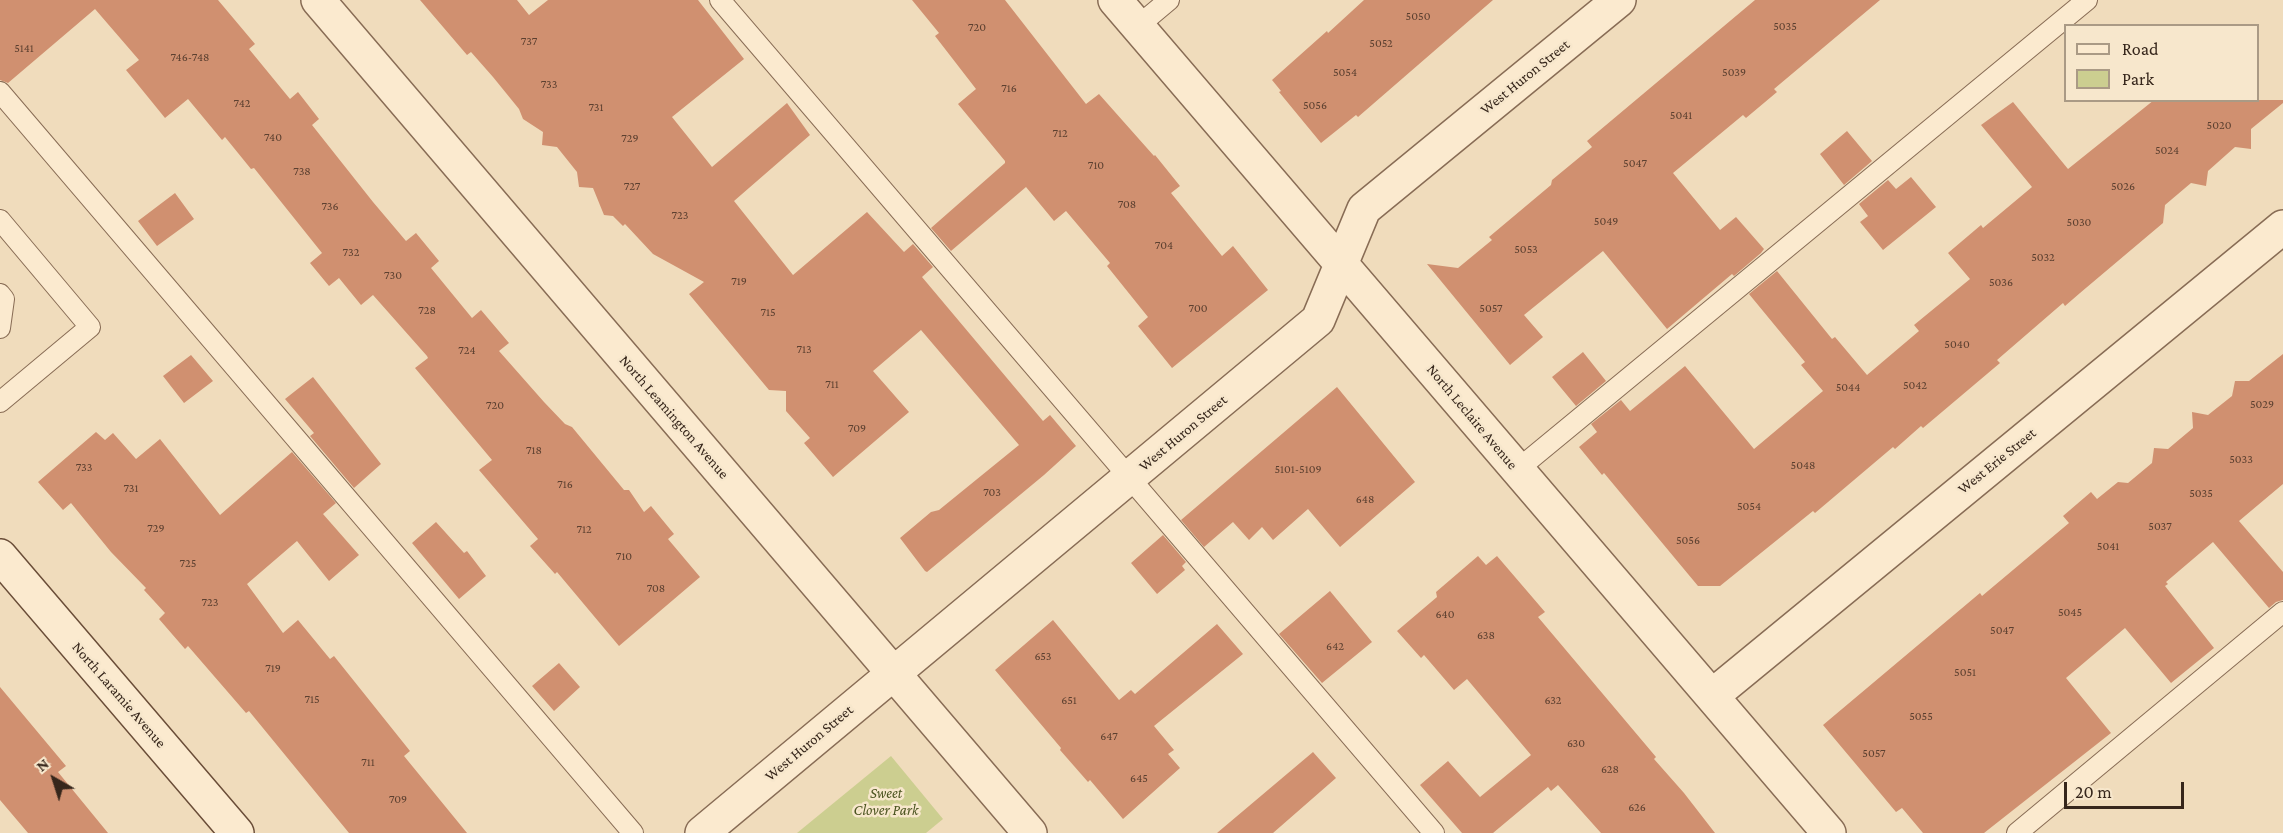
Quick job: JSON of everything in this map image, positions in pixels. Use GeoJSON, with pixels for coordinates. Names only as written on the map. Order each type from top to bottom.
{"type":"FeatureCollection","features":[{"type":"Feature","properties":{"kind":"street","name":"North Leamington Avenue"},"geometry":{"type":"LineString","coordinates":[[318,0],[1030,833]]}},
{"type":"Feature","properties":{"kind":"street","name":"North Leclaire Avenue"},"geometry":{"type":"LineString","coordinates":[[1115,0],[1829,833]]}},
{"type":"Feature","properties":{"kind":"street","name":"West Huron Street"},"geometry":{"type":"LineString","coordinates":[[702,833],[1318,320],[1364,209],[1619,0]]}},
{"type":"Feature","properties":{"kind":"street","name":"West Erie Street"},"geometry":{"type":"LineString","coordinates":[[1712,696],[2283,227]]}},
{"type":"Feature","properties":{"kind":"street","name":"North Laramie Avenue"},"geometry":{"type":"LineString","coordinates":[[0,556],[237,833]]}},
{"type":"Feature","properties":{"kind":"lane"},"geometry":{"type":"LineString","coordinates":[[720,0],[1434,833]]}},
{"type":"Feature","properties":{"kind":"lane"},"geometry":{"type":"LineString","coordinates":[[1138,26],[1169,0]]}},
{"type":"Feature","properties":{"kind":"lane"},"geometry":{"type":"LineString","coordinates":[[1517,470],[2087,0]]}},
{"type":"Feature","properties":{"kind":"lane"},"geometry":{"type":"LineString","coordinates":[[0,92],[633,833]]}},
{"type":"Feature","properties":{"kind":"lane"},"geometry":{"type":"LineString","coordinates":[[0,220],[90,327],[0,402]]}},
{"type":"Feature","properties":{"kind":"lane"},"geometry":{"type":"LineString","coordinates":[[0,294],[4,299],[0,328]]}},
{"type":"Feature","properties":{"kind":"lane"},"geometry":{"type":"LineString","coordinates":[[2017,833],[2283,612]]}},
{"type":"Feature","properties":{"kind":"green space","name":"Sweet Clover Park"},"geometry":{"type":"Polygon","coordinates":[[[891,756],[943,819],[926,833],[797,833],[891,756]]]}},
{"type":"Feature","properties":{"kind":"building"},"geometry":{"type":"Polygon","coordinates":[[[0,0],[218,0],[255,44],[249,49],[290,99],[298,92],[319,119],[312,125],[373,202],[406,241],[416,233],[439,261],[431,268],[472,318],[481,310],[509,343],[499,351],[565,424],[572,427],[624,490],[629,490],[644,512],[651,506],[674,534],[668,539],[700,577],[619,646],[557,572],[555,574],[530,546],[538,539],[479,470],[492,460],[415,368],[428,358],[427,356],[373,295],[361,305],[339,278],[329,286],[310,263],[322,253],[254,168],[251,169],[225,137],[222,140],[188,99],[165,118],[126,70],[139,60],[95,9],[8,83],[0,80],[0,0]]]}},
{"type":"Feature","properties":{"kind":"building"},"geometry":{"type":"Polygon","coordinates":[[[420,0],[517,0],[529,15],[548,0],[698,0],[744,59],[672,117],[712,167],[787,103],[810,135],[734,201],[793,275],[867,212],[904,252],[913,244],[933,267],[922,277],[1043,421],[1050,415],[1076,446],[927,572],[925,571],[900,538],[931,512],[939,510],[1019,445],[921,330],[873,371],[909,412],[833,477],[804,443],[810,438],[786,411],[786,391],[769,390],[689,294],[704,282],[653,254],[625,224],[623,226],[613,216],[604,215],[593,188],[579,187],[577,172],[557,147],[542,145],[543,132],[523,119],[519,109],[493,77],[471,52],[467,55],[420,0]]]}},
{"type":"Feature","properties":{"kind":"building"},"geometry":{"type":"Polygon","coordinates":[[[912,0],[1005,0],[1086,104],[1099,94],[1155,155],[1180,186],[1171,193],[1222,256],[1233,246],[1268,290],[1172,368],[1138,326],[1148,317],[1107,266],[1110,263],[1066,211],[1054,221],[1026,187],[951,251],[931,228],[1005,161],[958,104],[976,89],[935,36],[939,33],[912,0]]]}},
{"type":"Feature","properties":{"kind":"building"},"geometry":{"type":"Polygon","coordinates":[[[1364,0],[1493,0],[1358,117],[1356,115],[1321,143],[1279,92],[1281,91],[1272,80],[1364,0]]]}},
{"type":"Feature","properties":{"kind":"building"},"geometry":{"type":"Polygon","coordinates":[[[1755,0],[1880,0],[1774,89],[1777,92],[1746,118],[1743,115],[1673,173],[1720,230],[1736,217],[1764,249],[1667,329],[1603,251],[1524,315],[1543,337],[1510,365],[1427,264],[1458,268],[1492,240],[1489,237],[1551,185],[1552,180],[1592,147],[1587,141],[1755,0]]]}},
{"type":"Feature","properties":{"kind":"building"},"geometry":{"type":"Polygon","coordinates":[[[2283,100],[2283,103],[2251,129],[2251,149],[2235,147],[2208,171],[2206,186],[2191,183],[2165,205],[2163,223],[2065,306],[2063,303],[1997,360],[2000,363],[1923,428],[1921,426],[1895,449],[1893,447],[1815,513],[1813,511],[1720,586],[1698,586],[1604,473],[1602,475],[1579,447],[1597,432],[1591,424],[1621,400],[1630,411],[1685,366],[1754,449],[1823,391],[1801,365],[1805,362],[1749,294],[1777,271],[1832,339],[1835,337],[1867,375],[1919,331],[1914,325],[1970,279],[1948,253],[1981,225],[1983,228],[2032,187],[1981,125],[2013,102],[2068,169],[2152,102],[2283,100]]]}},
{"type":"Feature","properties":{"kind":"building"},"geometry":{"type":"Polygon","coordinates":[[[1847,131],[1872,161],[1844,185],[1820,154],[1847,131]]]}},
{"type":"Feature","properties":{"kind":"building"},"geometry":{"type":"Polygon","coordinates":[[[1911,177],[1936,207],[1883,250],[1860,222],[1868,216],[1859,204],[1888,180],[1896,189],[1911,177]]]}},
{"type":"Feature","properties":{"kind":"building"},"geometry":{"type":"Polygon","coordinates":[[[175,193],[194,219],[157,246],[138,221],[175,193]]]}},
{"type":"Feature","properties":{"kind":"building"},"geometry":{"type":"Polygon","coordinates":[[[1583,352],[1606,381],[1576,406],[1552,377],[1583,352]]]}},
{"type":"Feature","properties":{"kind":"building"},"geometry":{"type":"Polygon","coordinates":[[[2283,354],[2283,484],[2239,521],[2283,572],[2283,600],[2269,608],[2213,542],[2166,582],[2168,584],[2165,586],[2214,648],[2171,683],[2125,628],[2066,678],[2111,733],[1984,833],[1923,833],[1902,808],[1896,812],[1823,725],[1980,593],[1982,596],[2069,523],[2063,516],[2091,492],[2097,499],[2118,482],[2128,483],[2152,463],[2154,448],[2168,449],[2193,428],[2192,412],[2208,415],[2232,396],[2235,381],[2249,381],[2283,354]]]}},
{"type":"Feature","properties":{"kind":"building"},"geometry":{"type":"Polygon","coordinates":[[[191,355],[213,381],[184,403],[163,376],[191,355]]]}},
{"type":"Feature","properties":{"kind":"building"},"geometry":{"type":"Polygon","coordinates":[[[313,377],[381,464],[354,488],[310,436],[314,433],[285,399],[313,377]]]}},
{"type":"Feature","properties":{"kind":"building"},"geometry":{"type":"Polygon","coordinates":[[[1337,387],[1415,482],[1340,547],[1308,509],[1273,540],[1262,527],[1249,540],[1233,522],[1204,547],[1181,520],[1337,387]]]}},
{"type":"Feature","properties":{"kind":"building"},"geometry":{"type":"Polygon","coordinates":[[[96,432],[105,440],[113,433],[136,459],[160,439],[220,515],[292,452],[336,503],[323,514],[359,555],[329,581],[297,541],[247,584],[283,633],[298,620],[330,659],[334,656],[410,751],[404,756],[467,833],[349,833],[249,711],[246,713],[188,646],[185,649],[159,619],[165,613],[71,503],[63,510],[38,482],[96,432]]]}},
{"type":"Feature","properties":{"kind":"building"},"geometry":{"type":"Polygon","coordinates":[[[436,522],[464,553],[467,551],[486,576],[459,599],[412,543],[436,522]]]}},
{"type":"Feature","properties":{"kind":"building"},"geometry":{"type":"Polygon","coordinates":[[[1163,535],[1186,562],[1182,566],[1185,570],[1157,594],[1131,563],[1163,535]]]}},
{"type":"Feature","properties":{"kind":"building"},"geometry":{"type":"Polygon","coordinates":[[[1478,556],[1486,565],[1497,556],[1545,612],[1538,617],[1656,757],[1654,759],[1715,833],[1601,833],[1558,785],[1551,791],[1548,787],[1493,833],[1462,833],[1420,785],[1448,761],[1480,797],[1531,755],[1467,679],[1454,690],[1424,655],[1421,658],[1397,631],[1437,597],[1436,592],[1478,556]]]}},
{"type":"Feature","properties":{"kind":"building"},"geometry":{"type":"Polygon","coordinates":[[[1330,591],[1372,642],[1322,683],[1279,634],[1330,591]]]}},
{"type":"Feature","properties":{"kind":"building"},"geometry":{"type":"Polygon","coordinates":[[[1053,620],[1119,700],[1131,690],[1135,694],[1217,624],[1243,654],[1154,726],[1174,750],[1168,754],[1180,768],[1123,819],[1090,780],[1088,782],[1060,750],[1061,748],[995,670],[1053,620]]]}},
{"type":"Feature","properties":{"kind":"building"},"geometry":{"type":"Polygon","coordinates":[[[559,663],[580,687],[554,711],[532,686],[559,663]]]}},
{"type":"Feature","properties":{"kind":"building"},"geometry":{"type":"Polygon","coordinates":[[[0,687],[66,766],[58,772],[108,833],[28,833],[0,800],[0,687]]]}},
{"type":"Feature","properties":{"kind":"building"},"geometry":{"type":"Polygon","coordinates":[[[1313,752],[1336,778],[1273,833],[1217,833],[1313,752]]]}}]}
